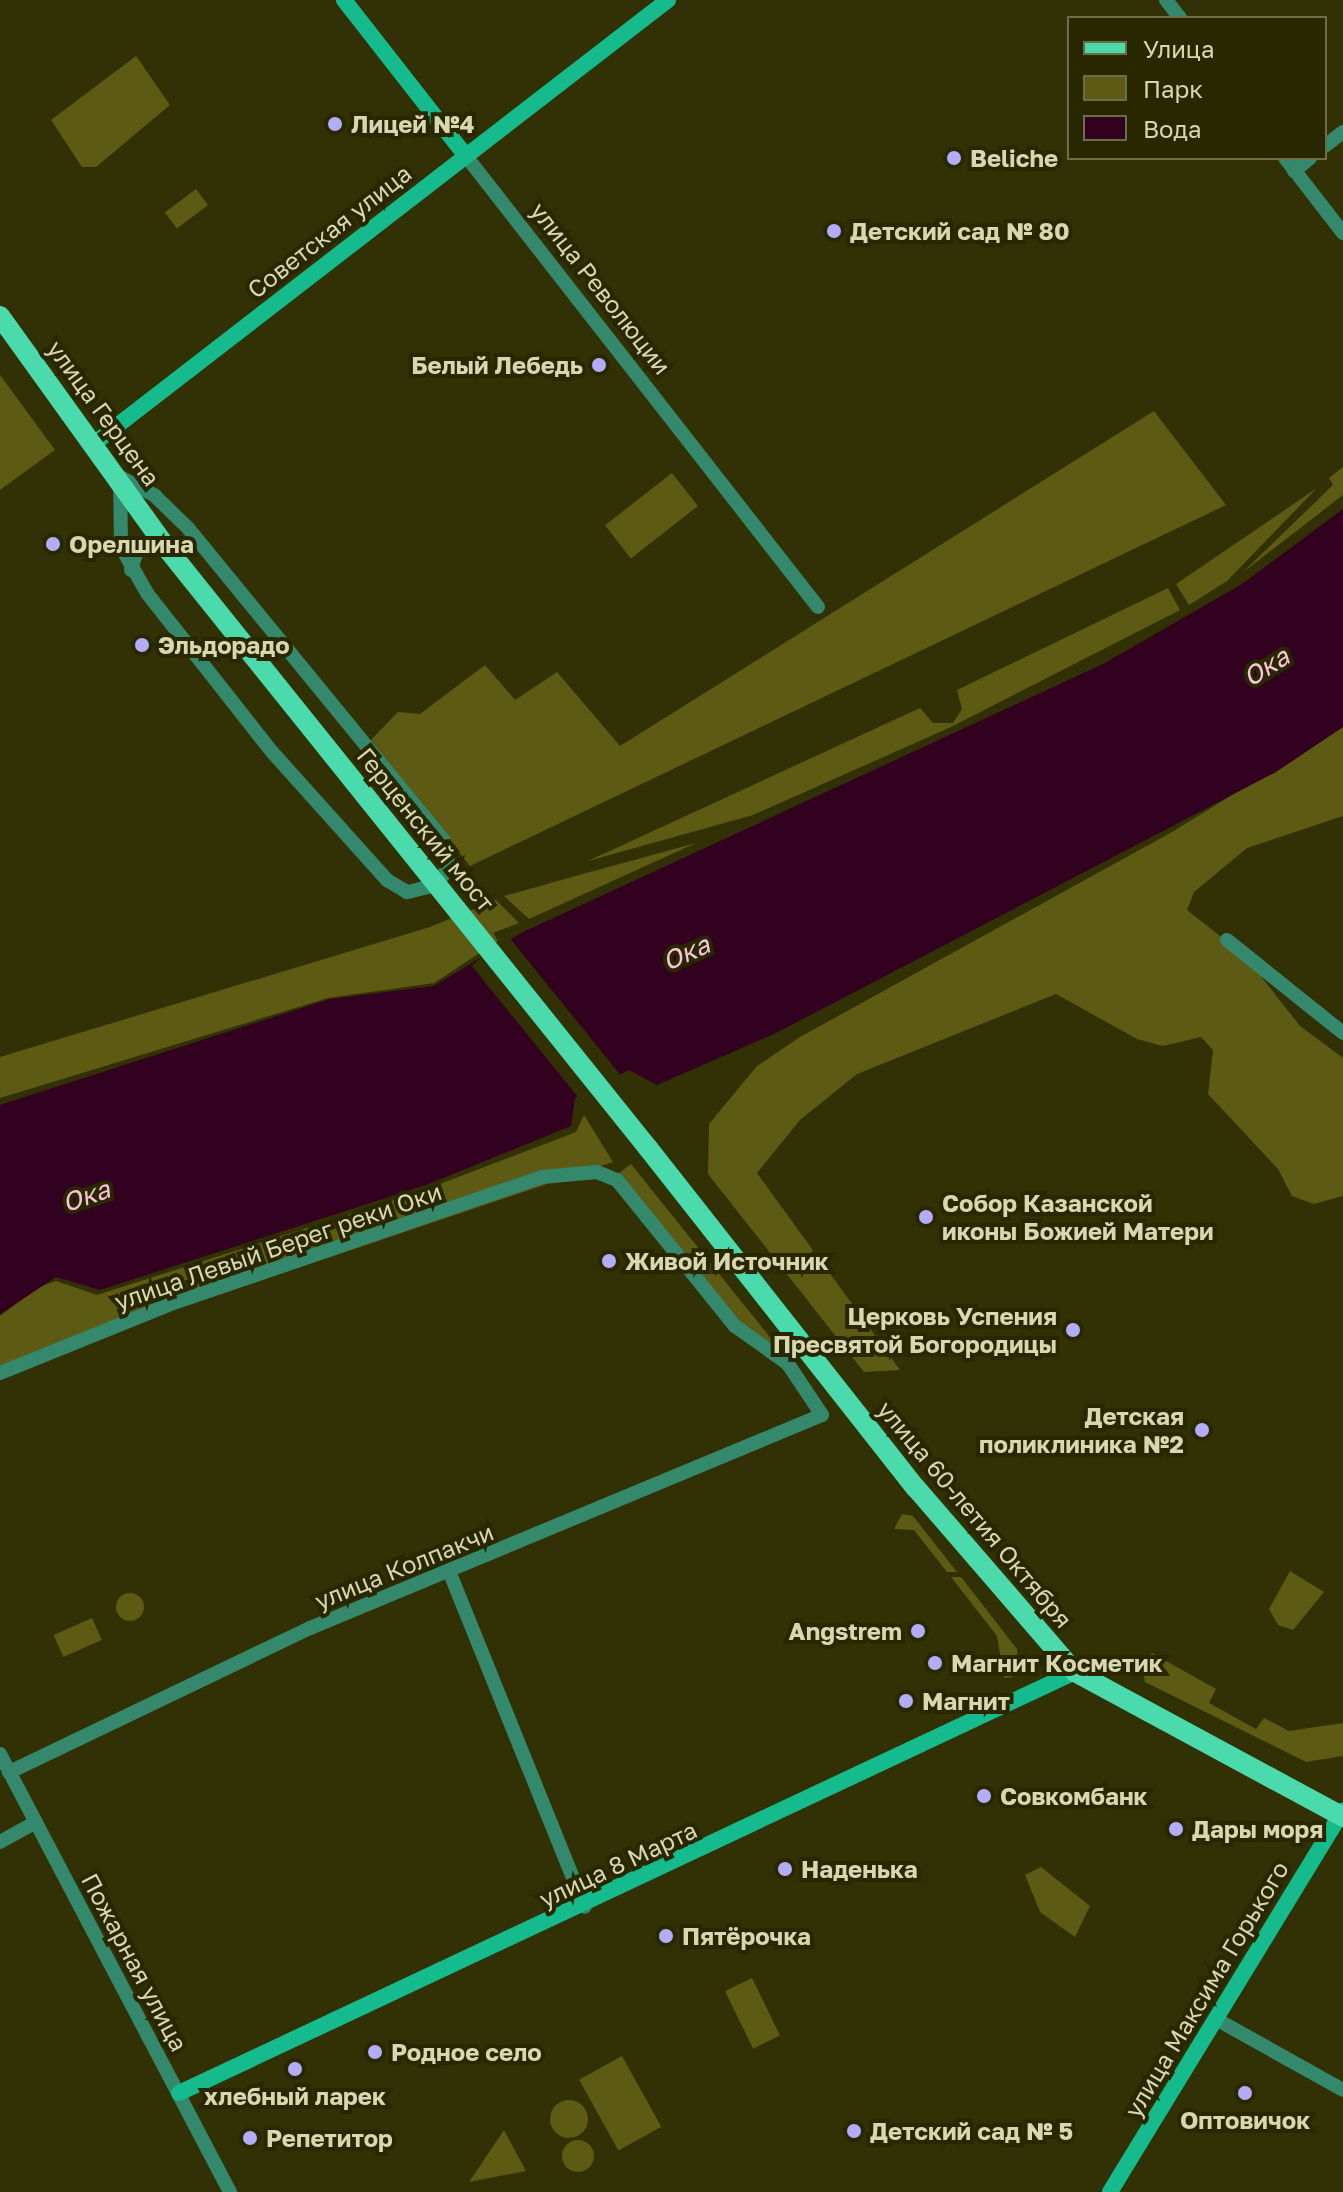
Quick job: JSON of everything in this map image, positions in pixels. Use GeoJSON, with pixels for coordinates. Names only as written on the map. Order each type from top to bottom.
{"type":"FeatureCollection","features":[{"type":"Feature","properties":{"kind":"main road","name":"улица Герцена"},"geometry":{"type":"LineString","coordinates":[[0,316],[96,442],[166,547]]}},
{"type":"Feature","properties":{"kind":"main road","name":"Герценский мост"},"geometry":{"type":"LineString","coordinates":[[166,547],[648,1148]]}},
{"type":"Feature","properties":{"kind":"main road","name":"улица 60-летия Октября"},"geometry":{"type":"LineString","coordinates":[[648,1148],[916,1488],[1075,1672],[1342,1814]]}},
{"type":"Feature","properties":{"kind":"street","name":"улица Революции"},"geometry":{"type":"LineString","coordinates":[[344,0],[818,607]]}},
{"type":"Feature","properties":{"kind":"street","name":"Советская улица"},"geometry":{"type":"LineString","coordinates":[[96,442],[668,0]]}},
{"type":"Feature","properties":{"kind":"street"},"geometry":{"type":"LineString","coordinates":[[1166,0],[1178,16]]}},
{"type":"Feature","properties":{"kind":"street"},"geometry":{"type":"LineString","coordinates":[[1327,144],[1343,132]]}},
{"type":"Feature","properties":{"kind":"street"},"geometry":{"type":"LineString","coordinates":[[1286,160],[1343,233]]}},
{"type":"Feature","properties":{"kind":"street"},"geometry":{"type":"LineString","coordinates":[[1294,171],[1308,160]]}},
{"type":"Feature","properties":{"kind":"street"},"geometry":{"type":"LineString","coordinates":[[120,477],[155,496],[226,575],[444,841],[449,867],[436,885],[407,892],[369,862],[272,752],[131,570],[118,524],[120,477]]}},
{"type":"Feature","properties":{"kind":"street"},"geometry":{"type":"LineString","coordinates":[[131,570],[139,544],[166,547]]}},
{"type":"Feature","properties":{"kind":"street"},"geometry":{"type":"LineString","coordinates":[[1227,940],[1343,1033]]}},
{"type":"Feature","properties":{"kind":"street","name":"улица Левый Берег реки Оки"},"geometry":{"type":"LineString","coordinates":[[0,1373],[183,1300],[542,1177],[574,1175],[617,1180],[735,1326],[788,1364],[822,1415]]}},
{"type":"Feature","properties":{"kind":"street","name":"улица Колпакчи"},"geometry":{"type":"LineString","coordinates":[[9,1772],[310,1628],[822,1415]]}},
{"type":"Feature","properties":{"kind":"street"},"geometry":{"type":"LineString","coordinates":[[449,1571],[585,1907]]}},
{"type":"Feature","properties":{"kind":"street","name":"улица 8 Марта"},"geometry":{"type":"LineString","coordinates":[[179,2093],[585,1907],[1075,1672]]}},
{"type":"Feature","properties":{"kind":"street","name":"Пожарная улица"},"geometry":{"type":"LineString","coordinates":[[0,1754],[230,2192]]}},
{"type":"Feature","properties":{"kind":"street","name":"улица Максима Горького"},"geometry":{"type":"LineString","coordinates":[[1110,2192],[1342,1814]]}},
{"type":"Feature","properties":{"kind":"street"},"geometry":{"type":"LineString","coordinates":[[0,1842],[36,1822]]}},
{"type":"Feature","properties":{"kind":"street"},"geometry":{"type":"LineString","coordinates":[[1216,2019],[1343,2090]]}},
{"type":"Feature","properties":{"kind":"green space"},"geometry":{"type":"Polygon","coordinates":[[[136,56],[170,105],[96,167],[82,167],[51,120],[136,56]]]}},
{"type":"Feature","properties":{"kind":"green space"},"geometry":{"type":"Polygon","coordinates":[[[196,189],[208,205],[177,228],[165,212],[196,189]]]}},
{"type":"Feature","properties":{"kind":"green space"},"geometry":{"type":"Polygon","coordinates":[[[0,375],[55,450],[0,490],[0,375]]]}},
{"type":"Feature","properties":{"kind":"green space"},"geometry":{"type":"Polygon","coordinates":[[[1154,411],[1226,505],[470,866],[371,740],[398,712],[420,714],[485,665],[515,700],[557,672],[620,746],[1154,411]]]}},
{"type":"Feature","properties":{"kind":"green space"},"geometry":{"type":"Polygon","coordinates":[[[1343,467],[1343,495],[1242,573],[1333,485],[1329,478],[1343,467]]]}},
{"type":"Feature","properties":{"kind":"green space"},"geometry":{"type":"Polygon","coordinates":[[[672,473],[698,506],[631,558],[605,525],[672,473]]]}},
{"type":"Feature","properties":{"kind":"green space"},"geometry":{"type":"Polygon","coordinates":[[[1317,488],[1227,581],[1189,605],[1176,584],[1317,488]]]}},
{"type":"Feature","properties":{"kind":"green space"},"geometry":{"type":"Polygon","coordinates":[[[1168,588],[1180,610],[951,727],[753,815],[588,861],[920,708],[933,723],[953,723],[962,709],[957,690],[1168,588]]]}},
{"type":"Feature","properties":{"kind":"green space"},"geometry":{"type":"Polygon","coordinates":[[[1343,727],[1343,816],[1247,848],[1194,892],[1187,910],[1244,955],[1300,1026],[1343,1058],[1343,1196],[1314,1204],[1292,1196],[1278,1169],[1208,1094],[1213,1050],[1201,1037],[1163,1046],[1137,1039],[1056,994],[857,1074],[800,1120],[757,1173],[900,1370],[864,1372],[708,1174],[709,1124],[757,1066],[800,1037],[1172,832],[1343,727]]]}},
{"type":"Feature","properties":{"kind":"green space"},"geometry":{"type":"Polygon","coordinates":[[[696,843],[529,919],[504,896],[572,877],[696,843]]]}},
{"type":"Feature","properties":{"kind":"green space"},"geometry":{"type":"Polygon","coordinates":[[[496,900],[519,923],[493,933],[498,941],[434,983],[328,998],[0,1098],[0,1057],[430,927],[496,900]]]}},
{"type":"Feature","properties":{"kind":"green space"},"geometry":{"type":"Polygon","coordinates":[[[584,1115],[613,1162],[0,1368],[0,1316],[39,1287],[56,1281],[97,1295],[419,1192],[576,1132],[584,1115]]]}},
{"type":"Feature","properties":{"kind":"green space"},"geometry":{"type":"Polygon","coordinates":[[[631,1164],[785,1356],[742,1324],[618,1174],[631,1164]]]}},
{"type":"Feature","properties":{"kind":"green space"},"geometry":{"type":"Polygon","coordinates":[[[902,1514],[913,1516],[957,1572],[947,1572],[914,1530],[894,1529],[902,1514]]]}},
{"type":"Feature","properties":{"kind":"green space"},"geometry":{"type":"Polygon","coordinates":[[[1290,1571],[1324,1592],[1293,1630],[1278,1625],[1269,1609],[1290,1571]]]}},
{"type":"Feature","properties":{"kind":"green space"},"geometry":{"type":"Polygon","coordinates":[[[951,1577],[961,1577],[1017,1649],[1019,1676],[1004,1678],[997,1636],[951,1577]]]}},
{"type":"Feature","properties":{"kind":"green space"},"geometry":{"type":"Polygon","coordinates":[[[130,1593],[140,1597],[144,1607],[140,1617],[130,1621],[120,1617],[116,1607],[120,1597],[130,1593]]]}},
{"type":"Feature","properties":{"kind":"green space"},"geometry":{"type":"Polygon","coordinates":[[[92,1618],[102,1640],[63,1657],[54,1635],[92,1618]]]}},
{"type":"Feature","properties":{"kind":"green space"},"geometry":{"type":"Polygon","coordinates":[[[1152,1653],[1216,1689],[1209,1703],[1256,1729],[1264,1718],[1289,1731],[1343,1723],[1343,1756],[1306,1762],[1145,1682],[1142,1666],[1152,1653]]]}},
{"type":"Feature","properties":{"kind":"green space"},"geometry":{"type":"Polygon","coordinates":[[[1041,1867],[1090,1906],[1075,1937],[1040,1912],[1025,1875],[1041,1867]]]}},
{"type":"Feature","properties":{"kind":"green space"},"geometry":{"type":"Polygon","coordinates":[[[752,1978],[780,2036],[753,2049],[725,1991],[752,1978]]]}},
{"type":"Feature","properties":{"kind":"green space"},"geometry":{"type":"Polygon","coordinates":[[[622,2056],[661,2127],[618,2151],[579,2080],[622,2056]]]}},
{"type":"Feature","properties":{"kind":"green space"},"geometry":{"type":"Polygon","coordinates":[[[569,2100],[582,2106],[588,2119],[582,2132],[569,2138],[556,2132],[550,2119],[556,2106],[569,2100]]]}},
{"type":"Feature","properties":{"kind":"green space"},"geometry":{"type":"Polygon","coordinates":[[[504,2130],[526,2171],[469,2182],[504,2130]]]}},
{"type":"Feature","properties":{"kind":"green space"},"geometry":{"type":"Polygon","coordinates":[[[578,2140],[589,2145],[594,2156],[589,2167],[578,2172],[567,2167],[562,2156],[567,2145],[578,2140]]]}},
{"type":"Feature","properties":{"kind":"water","name":"Ока"},"geometry":{"type":"Polygon","coordinates":[[[1343,509],[1343,727],[1276,772],[774,1034],[657,1085],[629,1070],[575,1098],[571,1126],[426,1185],[100,1290],[56,1277],[0,1314],[0,1105],[330,999],[434,986],[521,933],[1103,664],[1242,584],[1343,509]]]}},
{"type":"Feature","properties":{"kind":"pier"},"geometry":{"type":"Polygon","coordinates":[[[508,936],[623,1077],[586,1107],[471,966],[508,936]]]}},
{"type":"Feature","properties":{"kind":"place","name":"Лицей №4"},"geometry":{"type":"Point","coordinates":[335,124]}},
{"type":"Feature","properties":{"kind":"place","name":"Beliche"},"geometry":{"type":"Point","coordinates":[954,158]}},
{"type":"Feature","properties":{"kind":"place","name":"Детский сад № 80"},"geometry":{"type":"Point","coordinates":[834,231]}},
{"type":"Feature","properties":{"kind":"place","name":"Белый Лебедь"},"geometry":{"type":"Point","coordinates":[599,365]}},
{"type":"Feature","properties":{"kind":"place","name":"Орелшина"},"geometry":{"type":"Point","coordinates":[53,544]}},
{"type":"Feature","properties":{"kind":"place","name":"Эльдорадо"},"geometry":{"type":"Point","coordinates":[142,645]}},
{"type":"Feature","properties":{"kind":"place","name":"Собор Казанской иконы Божией Матери"},"geometry":{"type":"Point","coordinates":[926,1217]}},
{"type":"Feature","properties":{"kind":"place","name":"Живой Источник"},"geometry":{"type":"Point","coordinates":[609,1261]}},
{"type":"Feature","properties":{"kind":"place","name":"Церковь Успения Пресвятой Богородицы"},"geometry":{"type":"Point","coordinates":[1073,1330]}},
{"type":"Feature","properties":{"kind":"place","name":"Детская поликлиника №2"},"geometry":{"type":"Point","coordinates":[1202,1430]}},
{"type":"Feature","properties":{"kind":"place","name":"Angstrem"},"geometry":{"type":"Point","coordinates":[918,1631]}},
{"type":"Feature","properties":{"kind":"place","name":"Магнит Косметик"},"geometry":{"type":"Point","coordinates":[935,1663]}},
{"type":"Feature","properties":{"kind":"place","name":"Магнит"},"geometry":{"type":"Point","coordinates":[906,1701]}},
{"type":"Feature","properties":{"kind":"place","name":"Совкомбанк"},"geometry":{"type":"Point","coordinates":[984,1796]}},
{"type":"Feature","properties":{"kind":"place","name":"Дары моря"},"geometry":{"type":"Point","coordinates":[1176,1829]}},
{"type":"Feature","properties":{"kind":"place","name":"Наденька"},"geometry":{"type":"Point","coordinates":[785,1869]}},
{"type":"Feature","properties":{"kind":"place","name":"Пятёрочка"},"geometry":{"type":"Point","coordinates":[666,1936]}},
{"type":"Feature","properties":{"kind":"place","name":"Родное село"},"geometry":{"type":"Point","coordinates":[375,2052]}},
{"type":"Feature","properties":{"kind":"place","name":"хлебный ларек"},"geometry":{"type":"Point","coordinates":[295,2069]}},
{"type":"Feature","properties":{"kind":"place","name":"Оптовичок"},"geometry":{"type":"Point","coordinates":[1245,2093]}},
{"type":"Feature","properties":{"kind":"place","name":"Детский сад № 5"},"geometry":{"type":"Point","coordinates":[854,2131]}},
{"type":"Feature","properties":{"kind":"place","name":"Репетитор"},"geometry":{"type":"Point","coordinates":[250,2138]}}]}
